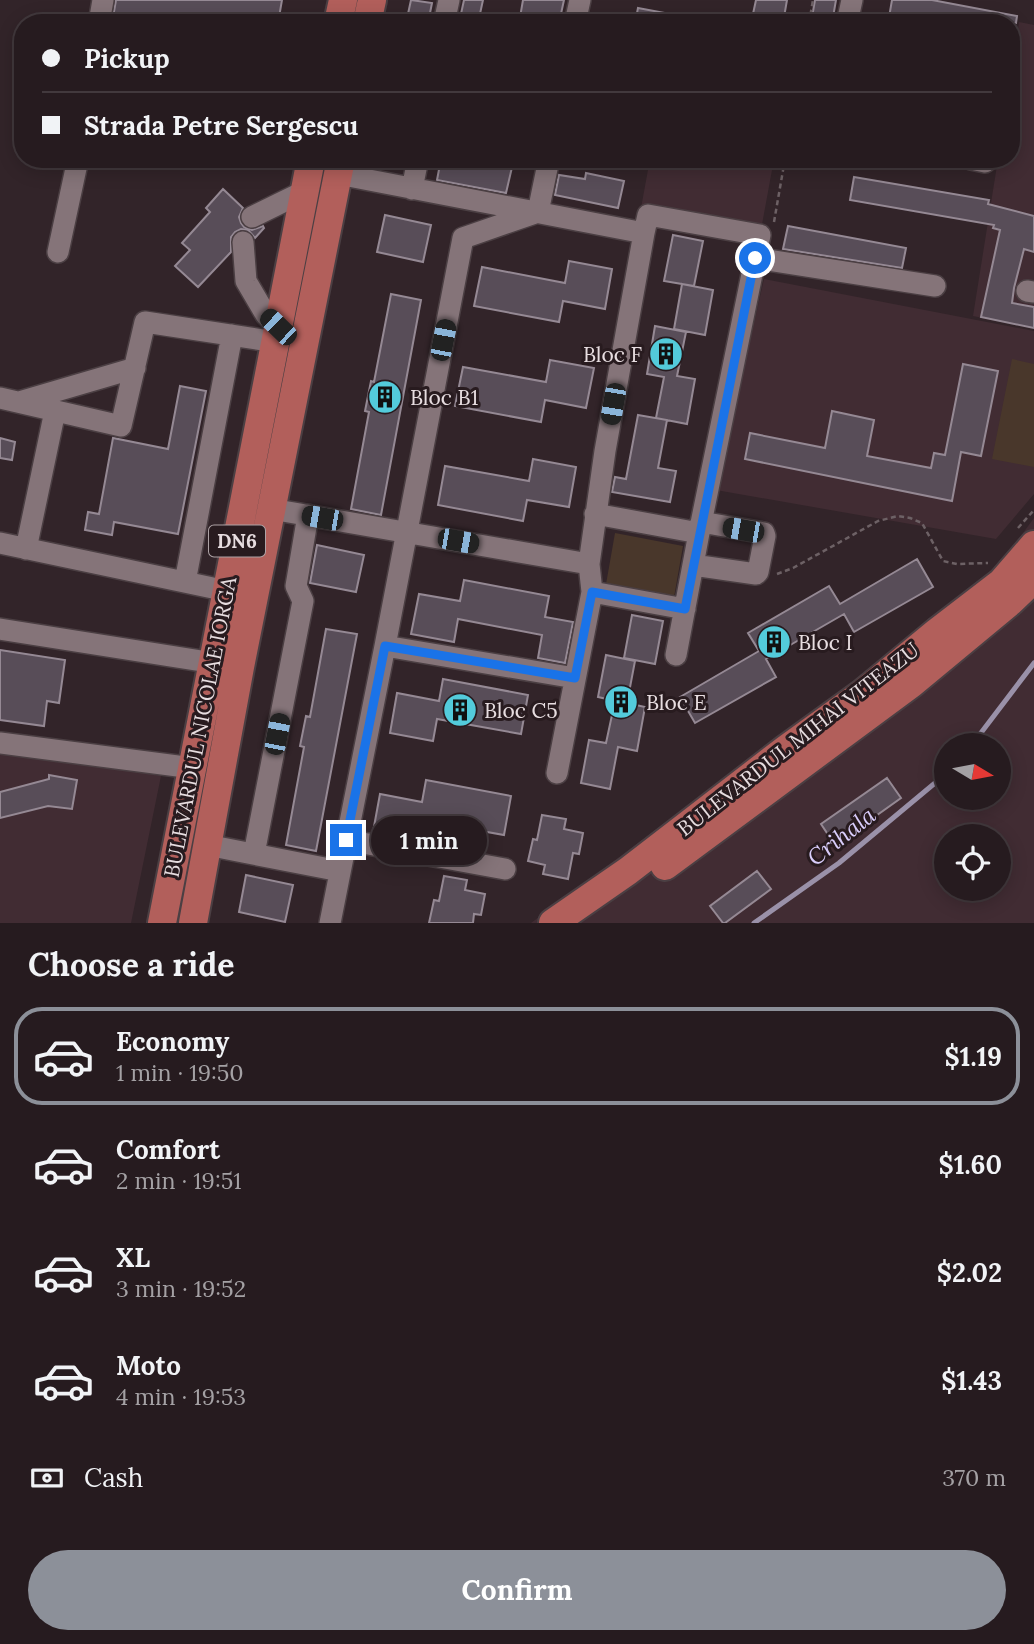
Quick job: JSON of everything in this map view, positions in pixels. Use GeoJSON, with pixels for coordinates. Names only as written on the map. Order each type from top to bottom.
{"type":"FeatureCollection","features":[{"type":"Feature","properties":{"kind":"main road","name":"BULEVARDUL NICOLAE IORGA"},"geometry":{"type":"LineString","coordinates":[[193,923],[208,845],[226,665],[227,591],[310,168]]}},
{"type":"Feature","properties":{"kind":"main road","name":"BULEVARDUL NICOLAE IORGA"},"geometry":{"type":"LineString","coordinates":[[162,923],[193,768],[271,509],[339,168]]}},
{"type":"Feature","properties":{"kind":"main road","name":"BULEVARDUL MIHAI VITEAZU"},"geometry":{"type":"LineString","coordinates":[[586,923],[827,732],[862,694],[1002,582],[1034,545]]}},
{"type":"Feature","properties":{"kind":"main road","name":"BULEVARDUL MIHAI VITEAZU"},"geometry":{"type":"LineString","coordinates":[[553,923],[827,732],[911,684],[1012,601],[1034,579]]}},
{"type":"Feature","properties":{"kind":"street"},"geometry":{"type":"LineString","coordinates":[[58,252],[76,168]]}},
{"type":"Feature","properties":{"kind":"street"},"geometry":{"type":"LineString","coordinates":[[342,168],[412,189],[644,233]]}},
{"type":"Feature","properties":{"kind":"street"},"geometry":{"type":"LineString","coordinates":[[412,189],[416,168]]}},
{"type":"Feature","properties":{"kind":"street"},"geometry":{"type":"LineString","coordinates":[[538,212],[547,168]]}},
{"type":"Feature","properties":{"kind":"street"},"geometry":{"type":"LineString","coordinates":[[252,217],[305,191]]}},
{"type":"Feature","properties":{"kind":"street"},"geometry":{"type":"LineString","coordinates":[[330,923],[463,238],[538,212]]}},
{"type":"Feature","properties":{"kind":"street"},"geometry":{"type":"LineString","coordinates":[[557,773],[592,592],[589,564],[604,451],[648,215],[760,235],[676,655]]}},
{"type":"Feature","properties":{"kind":"street"},"geometry":{"type":"LineString","coordinates":[[9,400],[121,426],[145,322],[232,335],[277,334],[246,281],[243,242]]}},
{"type":"Feature","properties":{"kind":"street"},"geometry":{"type":"LineString","coordinates":[[755,258],[935,286]]}},
{"type":"Feature","properties":{"kind":"street"},"geometry":{"type":"LineString","coordinates":[[185,582],[232,335]]}},
{"type":"Feature","properties":{"kind":"street"},"geometry":{"type":"LineString","coordinates":[[9,400],[135,368]]}},
{"type":"Feature","properties":{"kind":"street"},"geometry":{"type":"LineString","coordinates":[[26,549],[55,411]]}},
{"type":"Feature","properties":{"kind":"street"},"geometry":{"type":"LineString","coordinates":[[271,509],[589,564]]}},
{"type":"Feature","properties":{"kind":"street"},"geometry":{"type":"LineString","coordinates":[[595,514],[700,528],[764,533],[758,572],[755,574],[693,565]]}},
{"type":"Feature","properties":{"kind":"street"},"geometry":{"type":"LineString","coordinates":[[254,854],[303,601],[296,586],[308,515]]}},
{"type":"Feature","properties":{"kind":"street"},"geometry":{"type":"LineString","coordinates":[[0,543],[227,591]]}},
{"type":"Feature","properties":{"kind":"street"},"geometry":{"type":"LineString","coordinates":[[592,592],[685,609]]}},
{"type":"Feature","properties":{"kind":"street"},"geometry":{"type":"LineString","coordinates":[[0,629],[226,665]]}},
{"type":"Feature","properties":{"kind":"street"},"geometry":{"type":"LineString","coordinates":[[385,646],[575,678]]}},
{"type":"Feature","properties":{"kind":"street"},"geometry":{"type":"LineString","coordinates":[[0,743],[193,768]]}},
{"type":"Feature","properties":{"kind":"street"},"geometry":{"type":"LineString","coordinates":[[346,840],[505,869]]}},
{"type":"Feature","properties":{"kind":"street"},"geometry":{"type":"LineString","coordinates":[[208,845],[340,872]]}},
{"type":"Feature","properties":{"kind":"path"},"geometry":{"type":"LineString","coordinates":[[774,222],[783,168]]}},
{"type":"Feature","properties":{"kind":"path"},"geometry":{"type":"LineString","coordinates":[[758,572],[783,573],[878,521],[898,516],[910,517],[922,523],[943,561],[957,564],[988,563]]}},
{"type":"Feature","properties":{"kind":"shaded area"},"geometry":{"type":"Polygon","coordinates":[[[1020,22],[1034,25],[1034,328],[973,316],[997,168],[1020,168],[1020,22]]]}},
{"type":"Feature","properties":{"kind":"shaded area"},"geometry":{"type":"Polygon","coordinates":[[[648,168],[772,168],[761,230],[641,208],[648,168]]]}},
{"type":"Feature","properties":{"kind":"shaded area"},"geometry":{"type":"Polygon","coordinates":[[[764,279],[1034,331],[1034,494],[996,539],[716,490],[764,279]]]}},
{"type":"Feature","properties":{"kind":"shaded area"},"geometry":{"type":"Polygon","coordinates":[[[1012,359],[1034,364],[1034,467],[992,459],[1012,359]]]}},
{"type":"Feature","properties":{"kind":"shaded area"},"geometry":{"type":"Polygon","coordinates":[[[1034,518],[1034,923],[531,923],[987,582],[1034,518]]]}},
{"type":"Feature","properties":{"kind":"shaded area"},"geometry":{"type":"Polygon","coordinates":[[[615,533],[683,546],[673,603],[605,590],[615,533]]]}},
{"type":"Feature","properties":{"kind":"shaded area"},"geometry":{"type":"Polygon","coordinates":[[[0,748],[161,776],[131,923],[0,923],[0,748]]]}},
{"type":"Feature","properties":{"kind":"building"},"geometry":{"type":"Polygon","coordinates":[[[116,0],[282,0],[280,14],[114,14],[116,0]]]}},
{"type":"Feature","properties":{"kind":"building"},"geometry":{"type":"Polygon","coordinates":[[[411,0],[432,3],[430,14],[408,14],[411,0]]]}},
{"type":"Feature","properties":{"kind":"building"},"geometry":{"type":"Polygon","coordinates":[[[464,0],[483,0],[480,14],[461,14],[464,0]]]}},
{"type":"Feature","properties":{"kind":"building"},"geometry":{"type":"Polygon","coordinates":[[[523,0],[564,0],[561,14],[521,14],[523,0]]]}},
{"type":"Feature","properties":{"kind":"building"},"geometry":{"type":"Polygon","coordinates":[[[756,0],[787,0],[785,14],[753,14],[756,0]]]}},
{"type":"Feature","properties":{"kind":"building"},"geometry":{"type":"Polygon","coordinates":[[[815,0],[836,0],[834,14],[813,14],[815,0]]]}},
{"type":"Feature","properties":{"kind":"building"},"geometry":{"type":"Polygon","coordinates":[[[892,0],[932,0],[1006,14],[890,14],[892,0]]]}},
{"type":"Feature","properties":{"kind":"building"},"geometry":{"type":"Polygon","coordinates":[[[638,8],[670,14],[637,14],[638,8]]]}},
{"type":"Feature","properties":{"kind":"building"},"geometry":{"type":"Polygon","coordinates":[[[439,168],[512,168],[506,193],[437,180],[439,168]]]}},
{"type":"Feature","properties":{"kind":"building"},"geometry":{"type":"Polygon","coordinates":[[[586,173],[624,181],[618,208],[555,195],[559,175],[585,179],[586,173]]]}},
{"type":"Feature","properties":{"kind":"building"},"geometry":{"type":"Polygon","coordinates":[[[854,177],[989,200],[988,204],[1034,216],[1034,252],[1024,249],[1012,303],[1034,307],[1034,328],[981,317],[1000,230],[993,228],[994,225],[850,200],[854,177]]]}},
{"type":"Feature","properties":{"kind":"building"},"geometry":{"type":"Polygon","coordinates":[[[223,189],[243,208],[239,217],[244,227],[252,230],[263,226],[264,228],[255,238],[248,230],[235,232],[231,237],[231,252],[198,287],[175,266],[190,250],[182,243],[210,212],[206,208],[223,189]]]}},
{"type":"Feature","properties":{"kind":"building"},"geometry":{"type":"Polygon","coordinates":[[[385,215],[431,225],[423,262],[377,252],[385,215]]]}},
{"type":"Feature","properties":{"kind":"building"},"geometry":{"type":"Polygon","coordinates":[[[788,226],[906,248],[902,268],[783,249],[788,226]]]}},
{"type":"Feature","properties":{"kind":"building"},"geometry":{"type":"Polygon","coordinates":[[[673,235],[703,241],[694,286],[664,281],[673,235]]]}},
{"type":"Feature","properties":{"kind":"building"},"geometry":{"type":"Polygon","coordinates":[[[569,261],[612,269],[605,309],[563,301],[559,322],[474,306],[482,267],[565,283],[569,261]]]}},
{"type":"Feature","properties":{"kind":"building"},"geometry":{"type":"Polygon","coordinates":[[[682,284],[713,290],[705,335],[674,329],[682,284]]]}},
{"type":"Feature","properties":{"kind":"building","name":"Bloc B1"},"geometry":{"type":"Polygon","coordinates":[[[391,294],[421,300],[381,515],[351,509],[369,412],[365,411],[371,381],[374,382],[391,294]]]}},
{"type":"Feature","properties":{"kind":"building"},"geometry":{"type":"Polygon","coordinates":[[[655,326],[686,332],[677,376],[695,379],[687,424],[656,418],[664,377],[647,374],[655,326]]]}},
{"type":"Feature","properties":{"kind":"building"},"geometry":{"type":"Polygon","coordinates":[[[550,360],[594,368],[586,408],[545,400],[541,422],[455,406],[463,367],[546,382],[550,360]]]}},
{"type":"Feature","properties":{"kind":"building"},"geometry":{"type":"Polygon","coordinates":[[[963,364],[998,371],[981,456],[961,452],[952,501],[745,459],[750,433],[825,448],[832,411],[874,420],[867,456],[931,468],[934,453],[945,455],[963,364]]]}},
{"type":"Feature","properties":{"kind":"building"},"geometry":{"type":"Polygon","coordinates":[[[180,386],[206,391],[178,534],[114,522],[112,535],[85,530],[88,512],[99,514],[113,438],[168,449],[180,386]]]}},
{"type":"Feature","properties":{"kind":"building"},"geometry":{"type":"Polygon","coordinates":[[[638,415],[667,420],[658,468],[676,471],[670,502],[612,492],[615,477],[626,479],[638,415]]]}},
{"type":"Feature","properties":{"kind":"building"},"geometry":{"type":"Polygon","coordinates":[[[0,438],[15,442],[12,460],[0,458],[0,438]]]}},
{"type":"Feature","properties":{"kind":"building"},"geometry":{"type":"Polygon","coordinates":[[[533,459],[576,467],[569,507],[527,500],[523,521],[438,505],[445,466],[529,481],[533,459]]]}},
{"type":"Feature","properties":{"kind":"building"},"geometry":{"type":"Polygon","coordinates":[[[317,545],[364,555],[356,592],[310,583],[317,545]]]}},
{"type":"Feature","properties":{"kind":"building","name":"Bloc I"},"geometry":{"type":"Polygon","coordinates":[[[917,559],[933,587],[854,632],[844,614],[766,659],[776,677],[695,723],[680,697],[759,651],[748,633],[829,586],[840,604],[917,559]]]}},
{"type":"Feature","properties":{"kind":"building"},"geometry":{"type":"Polygon","coordinates":[[[464,580],[549,596],[545,617],[573,622],[565,663],[538,658],[542,635],[458,619],[454,642],[411,634],[419,594],[460,601],[464,580]]]}},
{"type":"Feature","properties":{"kind":"building"},"geometry":{"type":"Polygon","coordinates":[[[632,615],[663,621],[655,664],[624,658],[632,615]]]}},
{"type":"Feature","properties":{"kind":"building"},"geometry":{"type":"Polygon","coordinates":[[[326,629],[357,634],[316,851],[286,845],[304,747],[300,746],[306,716],[310,717],[326,629]]]}},
{"type":"Feature","properties":{"kind":"building"},"geometry":{"type":"Polygon","coordinates":[[[0,650],[65,660],[59,703],[47,701],[44,726],[0,720],[0,650]]]}},
{"type":"Feature","properties":{"kind":"building","name":"Bloc E"},"geometry":{"type":"Polygon","coordinates":[[[606,655],[635,661],[627,703],[645,707],[637,751],[618,747],[610,789],[581,783],[589,740],[606,743],[615,701],[598,697],[606,655]]]}},
{"type":"Feature","properties":{"kind":"building","name":"Bloc C5"},"geometry":{"type":"Polygon","coordinates":[[[443,679],[528,695],[521,734],[437,719],[433,741],[390,733],[397,693],[439,701],[443,679]]]}},
{"type":"Feature","properties":{"kind":"building"},"geometry":{"type":"Polygon","coordinates":[[[49,775],[77,780],[72,809],[48,806],[0,818],[0,792],[49,779],[49,775]]]}},
{"type":"Feature","properties":{"kind":"building"},"geometry":{"type":"Polygon","coordinates":[[[887,778],[901,798],[835,845],[821,824],[887,778]]]}},
{"type":"Feature","properties":{"kind":"building"},"geometry":{"type":"Polygon","coordinates":[[[426,780],[511,796],[504,835],[420,820],[417,840],[373,832],[380,794],[422,802],[426,780]]]}},
{"type":"Feature","properties":{"kind":"building"},"geometry":{"type":"Polygon","coordinates":[[[542,815],[566,819],[564,829],[583,833],[579,854],[573,853],[568,879],[543,874],[545,865],[528,861],[533,839],[537,840],[542,815]]]}},
{"type":"Feature","properties":{"kind":"building"},"geometry":{"type":"Polygon","coordinates":[[[757,871],[771,889],[723,923],[710,906],[757,871]]]}},
{"type":"Feature","properties":{"kind":"building"},"geometry":{"type":"Polygon","coordinates":[[[246,875],[293,885],[285,922],[239,912],[246,875]]]}},
{"type":"Feature","properties":{"kind":"building"},"geometry":{"type":"Polygon","coordinates":[[[444,876],[467,880],[465,890],[485,894],[481,915],[474,914],[473,923],[429,923],[434,900],[439,901],[444,876]]]}},
{"type":"Feature","properties":{"kind":"waterway","name":"Crihala"},"geometry":{"type":"LineString","coordinates":[[981,733],[1034,663]]}},
{"type":"Feature","properties":{"kind":"waterway","name":"Crihala"},"geometry":{"type":"LineString","coordinates":[[754,923],[839,863],[934,784]]}},
{"type":"Feature","properties":{"kind":"place","name":"Bloc F"},"geometry":{"type":"Point","coordinates":[666,354]}},
{"type":"Feature","properties":{"kind":"place","name":"Bloc B1"},"geometry":{"type":"Point","coordinates":[385,397]}},
{"type":"Feature","properties":{"kind":"place","name":"Bloc I"},"geometry":{"type":"Point","coordinates":[774,642]}},
{"type":"Feature","properties":{"kind":"place","name":"Bloc E"},"geometry":{"type":"Point","coordinates":[621,702]}},
{"type":"Feature","properties":{"kind":"place","name":"Bloc C5"},"geometry":{"type":"Point","coordinates":[460,710]}},
{"type":"Feature","properties":{"kind":"route"},"geometry":{"type":"LineString","coordinates":[[346,840],[385,646],[575,678],[592,592],[685,609],[755,258]]}}]}
